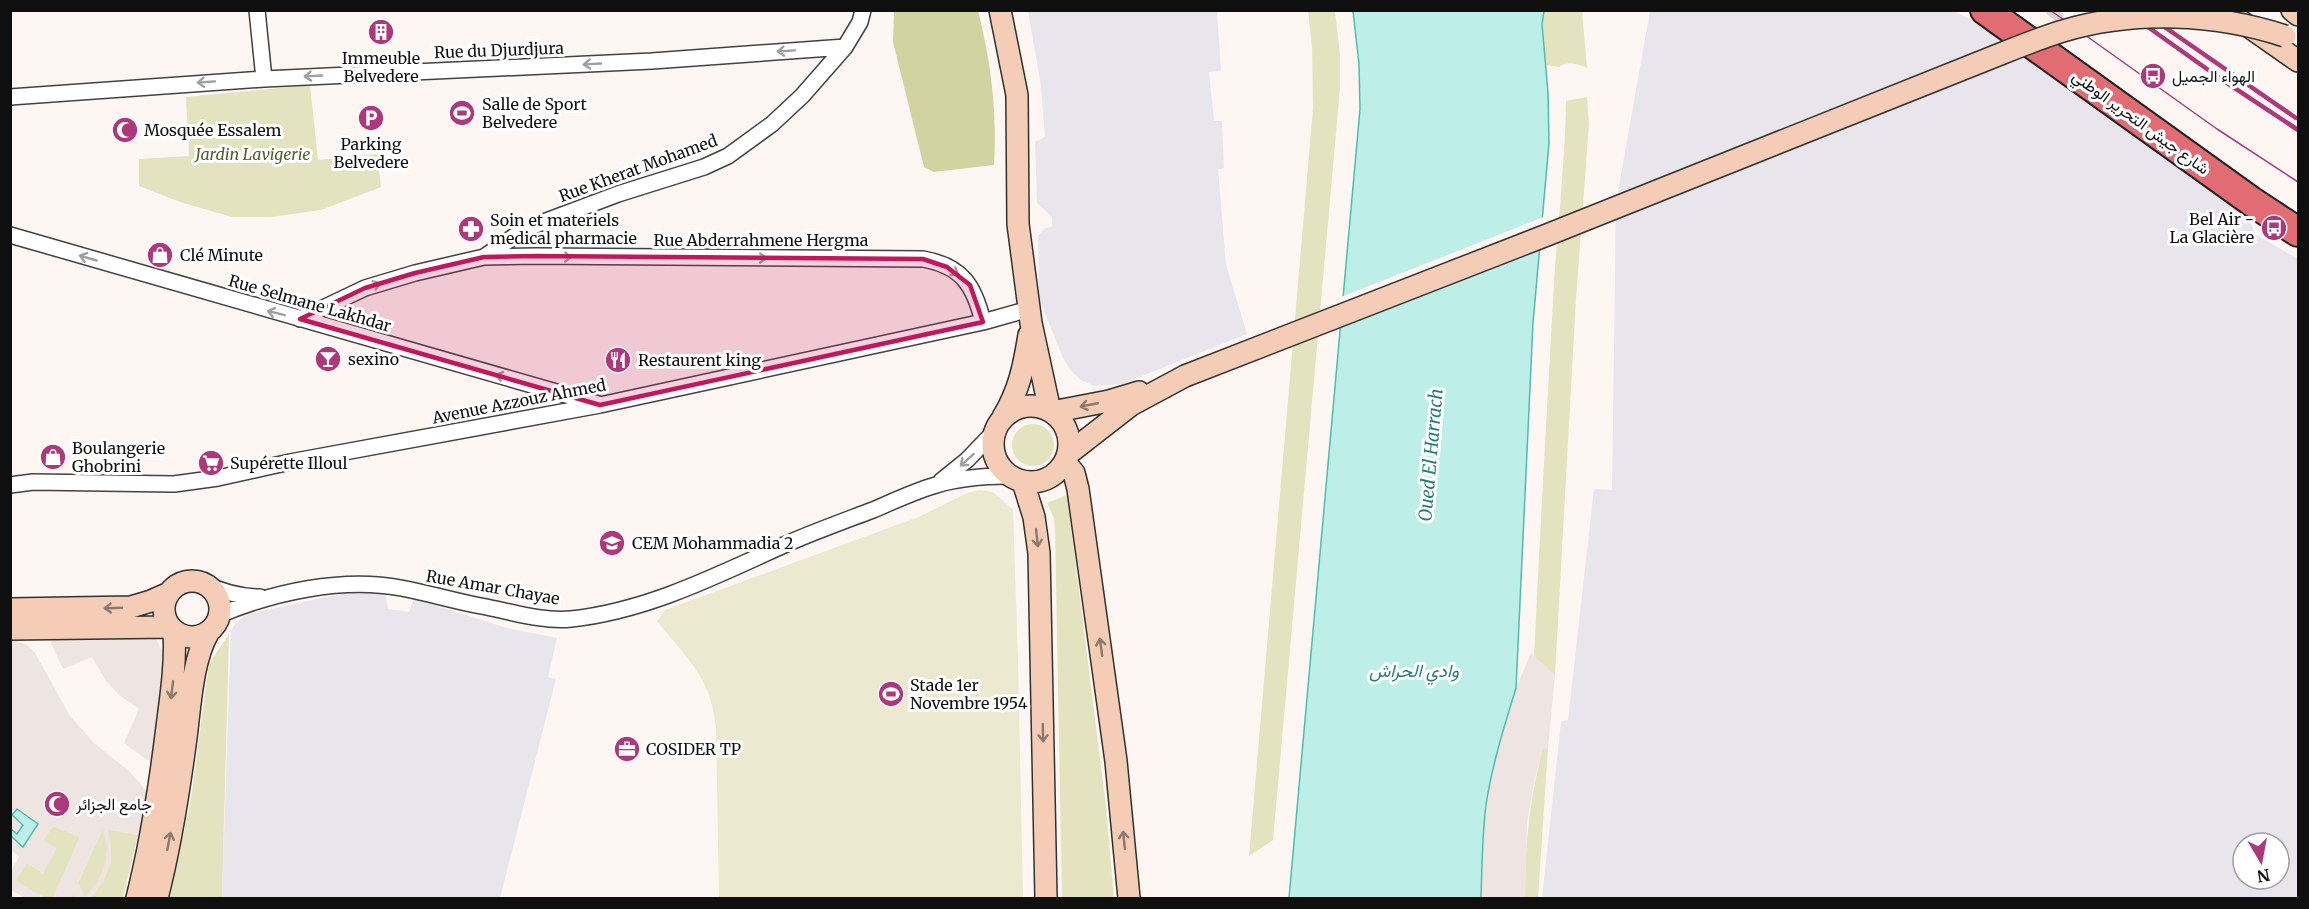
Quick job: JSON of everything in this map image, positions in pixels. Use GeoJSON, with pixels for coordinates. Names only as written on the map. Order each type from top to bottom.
{"type":"FeatureCollection","features":[{"type":"Feature","properties":{"kind":"highway","name":"شارع جيش التحرير الوطني"},"geometry":{"type":"LineString","coordinates":[[1985,10],[2251,201],[2298,232]]}},
{"type":"Feature","properties":{"kind":"highway","name":"شارع جيش التحرير الوطني"},"geometry":{"type":"LineString","coordinates":[[2015,10],[2086,60],[2182,134],[2298,210]]}},
{"type":"Feature","properties":{"kind":"main road"},"geometry":{"type":"LineString","coordinates":[[1000,10],[1017,95],[1018,224],[1030,316],[1051,411]]}},
{"type":"Feature","properties":{"kind":"main road"},"geometry":{"type":"LineString","coordinates":[[2225,10],[2298,61]]}},
{"type":"Feature","properties":{"kind":"main road"},"geometry":{"type":"LineString","coordinates":[[2292,10],[2298,15]]}},
{"type":"Feature","properties":{"kind":"main road"},"geometry":{"type":"LineString","coordinates":[[1051,411],[1109,401],[1185,376],[1547,236],[1991,57],[2064,30],[2122,20],[2183,17],[2242,24],[2292,39]]}},
{"type":"Feature","properties":{"kind":"main road"},"geometry":{"type":"LineString","coordinates":[[1030,316],[1023,373],[1012,403],[999,425],[992,448],[997,464],[1016,479],[1034,517],[1039,553],[1046,898]]}},
{"type":"Feature","properties":{"kind":"main road"},"geometry":{"type":"LineString","coordinates":[[1016,479],[1040,482],[1047,479],[1055,474],[1066,458],[1131,405],[1185,376]]}},
{"type":"Feature","properties":{"kind":"main road"},"geometry":{"type":"LineString","coordinates":[[999,425],[1010,412],[1025,406],[1034,406],[1051,411],[1058,417],[1069,438],[1066,458],[1074,473],[1078,489],[1116,761],[1130,898]]}},
{"type":"Feature","properties":{"kind":"main road"},"geometry":{"type":"LineString","coordinates":[[137,898],[148,854],[161,781],[174,675],[171,629],[163,609],[169,593],[175,586],[194,581],[211,589],[217,596],[220,605],[219,615],[203,641],[178,798],[157,898]]}},
{"type":"Feature","properties":{"kind":"main road"},"geometry":{"type":"LineString","coordinates":[[10,609],[131,607],[169,593]]}},
{"type":"Feature","properties":{"kind":"main road"},"geometry":{"type":"LineString","coordinates":[[10,629],[171,629],[190,638],[208,633]]}},
{"type":"Feature","properties":{"kind":"street"},"geometry":{"type":"LineString","coordinates":[[257,10],[264,79]]}},
{"type":"Feature","properties":{"kind":"street","name":"Rue Kherat Mohamed"},"geometry":{"type":"LineString","coordinates":[[484,257],[525,228],[618,194],[704,167],[728,156],[772,124],[802,96],[845,47],[860,22],[863,10]]}},
{"type":"Feature","properties":{"kind":"street","name":"Rue du Djurdjura"},"geometry":{"type":"LineString","coordinates":[[10,97],[264,79],[652,61],[845,47]]}},
{"type":"Feature","properties":{"kind":"street","name":"Rue Selmane Lakhdar"},"geometry":{"type":"LineString","coordinates":[[10,235],[600,405]]}},
{"type":"Feature","properties":{"kind":"street","name":"Rue Abderrahmene Hergma"},"geometry":{"type":"LineString","coordinates":[[300,319],[365,288],[415,273],[484,257],[923,259],[947,267],[970,285],[977,298],[983,321]]}},
{"type":"Feature","properties":{"kind":"street","name":"Avenue Azzouz Ahmed"},"geometry":{"type":"LineString","coordinates":[[10,485],[33,482],[174,484],[218,478],[290,462],[600,405],[983,321],[1030,316]]}},
{"type":"Feature","properties":{"kind":"street","name":"Rue Amar Chayae"},"geometry":{"type":"LineString","coordinates":[[936,485],[967,460],[999,425]]}},
{"type":"Feature","properties":{"kind":"street","name":"Rue Amar Chayae"},"geometry":{"type":"LineString","coordinates":[[219,615],[272,597],[338,586],[380,586],[401,588],[534,616],[569,619],[628,608],[665,596],[715,577],[787,543],[936,485],[972,478],[1016,479]]}},
{"type":"Feature","properties":{"kind":"street","name":"Rue Amar Chayae"},"geometry":{"type":"LineString","coordinates":[[203,584],[242,597],[272,597]]}},
{"type":"Feature","properties":{"kind":"highlighted area"},"geometry":{"type":"Polygon","coordinates":[[[536,256],[923,259],[947,267],[970,285],[983,322],[600,405],[300,319],[365,288],[415,273],[484,257],[536,256]]]}},
{"type":"Feature","properties":{"kind":"shaded area"},"geometry":{"type":"Polygon","coordinates":[[[1028,11],[1217,11],[1221,71],[1209,72],[1214,121],[1222,121],[1224,168],[1218,169],[1226,265],[1247,334],[1122,384],[1094,386],[1081,380],[1070,370],[1062,356],[1039,298],[1038,236],[1044,229],[1052,226],[1052,217],[1037,203],[1035,142],[1045,137],[1041,86],[1028,11]]]}},
{"type":"Feature","properties":{"kind":"shaded area"},"geometry":{"type":"Polygon","coordinates":[[[1650,11],[1953,11],[2031,47],[2240,192],[2255,234],[2298,259],[2298,898],[1542,898],[1561,722],[1568,720],[1594,489],[1612,490],[1616,203],[1650,11]]]}},
{"type":"Feature","properties":{"kind":"shaded area","name":"Stade 1er Novembre 1954"},"geometry":{"type":"Polygon","coordinates":[[[979,490],[993,492],[1013,510],[1023,898],[719,898],[716,727],[713,708],[698,672],[657,621],[665,610],[921,516],[967,493],[979,490]]]}},
{"type":"Feature","properties":{"kind":"shaded area"},"geometry":{"type":"Polygon","coordinates":[[[385,592],[388,609],[409,612],[414,599],[507,628],[557,638],[548,677],[556,679],[500,898],[222,898],[231,631],[235,624],[253,613],[344,593],[385,592]]]}},
{"type":"Feature","properties":{"kind":"shaded area"},"geometry":{"type":"Polygon","coordinates":[[[149,635],[155,638],[166,657],[153,761],[147,760],[124,743],[139,709],[118,694],[106,681],[92,657],[63,669],[51,643],[52,637],[149,635]]]}},
{"type":"Feature","properties":{"kind":"shaded area"},"geometry":{"type":"Polygon","coordinates":[[[11,639],[27,645],[35,653],[70,716],[94,743],[130,772],[148,793],[138,835],[108,830],[111,863],[103,882],[91,898],[75,898],[73,894],[71,898],[53,898],[80,837],[53,826],[43,840],[57,848],[43,873],[27,863],[16,881],[45,898],[25,898],[11,890],[11,871],[19,857],[11,850],[10,836],[23,846],[23,824],[17,835],[11,829],[11,639]],[[103,829],[78,882],[85,897],[98,881],[105,864],[107,849],[103,829]]]}},
{"type":"Feature","properties":{"kind":"shaded area"},"geometry":{"type":"Polygon","coordinates":[[[1531,653],[1555,675],[1548,748],[1543,749],[1534,782],[1527,823],[1525,898],[1481,898],[1483,831],[1492,772],[1516,688],[1531,653]]]}},
{"type":"Feature","properties":{"kind":"green space"},"geometry":{"type":"Polygon","coordinates":[[[894,11],[978,11],[992,87],[995,125],[994,165],[934,172],[924,167],[893,42],[894,11]]]}},
{"type":"Feature","properties":{"kind":"green space"},"geometry":{"type":"Polygon","coordinates":[[[1308,11],[1335,11],[1340,55],[1340,88],[1273,840],[1249,856],[1313,108],[1312,47],[1308,11]]]}},
{"type":"Feature","properties":{"kind":"green space"},"geometry":{"type":"Polygon","coordinates":[[[1544,11],[1582,11],[1587,68],[1573,64],[1559,67],[1545,65],[1542,24],[1544,11]]]}},
{"type":"Feature","properties":{"kind":"green space","name":"Jardin Lavigerie"},"geometry":{"type":"Polygon","coordinates":[[[310,85],[318,160],[377,154],[381,187],[321,210],[271,217],[232,217],[180,202],[139,186],[139,159],[189,156],[186,97],[310,85]]]}},
{"type":"Feature","properties":{"kind":"green space"},"geometry":{"type":"Polygon","coordinates":[[[1587,97],[1589,124],[1576,299],[1555,675],[1534,657],[1546,423],[1566,101],[1587,97]]]}},
{"type":"Feature","properties":{"kind":"green space"},"geometry":{"type":"Polygon","coordinates":[[[1033,424],[1048,430],[1054,445],[1048,460],[1033,466],[1018,460],[1012,445],[1018,430],[1033,424]]]}},
{"type":"Feature","properties":{"kind":"green space"},"geometry":{"type":"Polygon","coordinates":[[[1067,495],[1106,806],[1114,898],[1062,898],[1055,531],[1054,518],[1047,503],[1067,495]]]}},
{"type":"Feature","properties":{"kind":"green space"},"geometry":{"type":"Polygon","coordinates":[[[229,634],[222,898],[170,898],[191,799],[209,664],[229,634]]]}},
{"type":"Feature","properties":{"kind":"green space"},"geometry":{"type":"Polygon","coordinates":[[[1543,748],[1548,748],[1538,898],[1525,898],[1529,823],[1534,786],[1543,748]]]}},
{"type":"Feature","properties":{"kind":"green space"},"geometry":{"type":"Polygon","coordinates":[[[53,826],[80,837],[53,898],[45,898],[15,881],[27,863],[43,873],[43,840],[53,826]]]}},
{"type":"Feature","properties":{"kind":"green space"},"geometry":{"type":"Polygon","coordinates":[[[103,828],[138,835],[123,898],[71,898],[103,828]]]}},
{"type":"Feature","properties":{"kind":"water","name":"وادي الحراش"},"geometry":{"type":"Polygon","coordinates":[[[1353,11],[1544,11],[1542,24],[1548,93],[1549,143],[1533,323],[1516,688],[1495,761],[1486,805],[1481,898],[1289,898],[1360,109],[1359,64],[1353,11]]]}},
{"type":"Feature","properties":{"kind":"water"},"geometry":{"type":"Polygon","coordinates":[[[17,809],[38,824],[23,847],[11,836],[11,829],[17,834],[23,825],[12,815],[17,809]]]}},
{"type":"Feature","properties":{"kind":"pier"},"geometry":{"type":"Polygon","coordinates":[[[1546,216],[1542,249],[1338,328],[1341,297],[1546,216]]]}},
{"type":"Feature","properties":{"kind":"tunnel"},"geometry":{"type":"LineString","coordinates":[[2052,18],[2058,10]]}},
{"type":"Feature","properties":{"kind":"tram line"},"geometry":{"type":"LineString","coordinates":[[2050,10],[2217,129],[2298,182]]}},
{"type":"Feature","properties":{"kind":"railway"},"geometry":{"type":"LineString","coordinates":[[2124,10],[2298,130]]}},
{"type":"Feature","properties":{"kind":"railway"},"geometry":{"type":"LineString","coordinates":[[2140,10],[2296,118]]}},
{"type":"Feature","properties":{"kind":"place","name":"Immeuble Belvedere"},"geometry":{"type":"Point","coordinates":[381,32]}},
{"type":"Feature","properties":{"kind":"place","name":"الهواء الجميل"},"geometry":{"type":"Point","coordinates":[2153,76]}},
{"type":"Feature","properties":{"kind":"place","name":"Salle de Sport Belvedere"},"geometry":{"type":"Point","coordinates":[462,113]}},
{"type":"Feature","properties":{"kind":"place","name":"Parking Belvedere"},"geometry":{"type":"Point","coordinates":[371,118]}},
{"type":"Feature","properties":{"kind":"place","name":"Mosquée Essalem"},"geometry":{"type":"Point","coordinates":[125,130]}},
{"type":"Feature","properties":{"kind":"place","name":"Bel Air - La Glacière"},"geometry":{"type":"Point","coordinates":[2274,228]}},
{"type":"Feature","properties":{"kind":"place","name":"Soin et materiels medical pharmacie"},"geometry":{"type":"Point","coordinates":[471,229]}},
{"type":"Feature","properties":{"kind":"place","name":"Clé Minute"},"geometry":{"type":"Point","coordinates":[160,255]}},
{"type":"Feature","properties":{"kind":"place","name":"sexino"},"geometry":{"type":"Point","coordinates":[328,359]}},
{"type":"Feature","properties":{"kind":"place","name":"Restaurent king"},"geometry":{"type":"Point","coordinates":[618,360]}},
{"type":"Feature","properties":{"kind":"place","name":"Boulangerie Ghobrini"},"geometry":{"type":"Point","coordinates":[53,457]}},
{"type":"Feature","properties":{"kind":"place","name":"Supérette Illoul"},"geometry":{"type":"Point","coordinates":[211,463]}},
{"type":"Feature","properties":{"kind":"place","name":"CEM Mohammadia 2"},"geometry":{"type":"Point","coordinates":[612,543]}},
{"type":"Feature","properties":{"kind":"place","name":"Stade 1er Novembre 1954"},"geometry":{"type":"Point","coordinates":[891,694]}},
{"type":"Feature","properties":{"kind":"place","name":"COSIDER TP"},"geometry":{"type":"Point","coordinates":[627,749]}},
{"type":"Feature","properties":{"kind":"place","name":"جامع الجزائر"},"geometry":{"type":"Point","coordinates":[57,804]}},
{"type":"Feature","properties":{"kind":"water label","name":"Oued El Harrach"},"geometry":{"type":"Point","coordinates":[1431,455]}}]}
